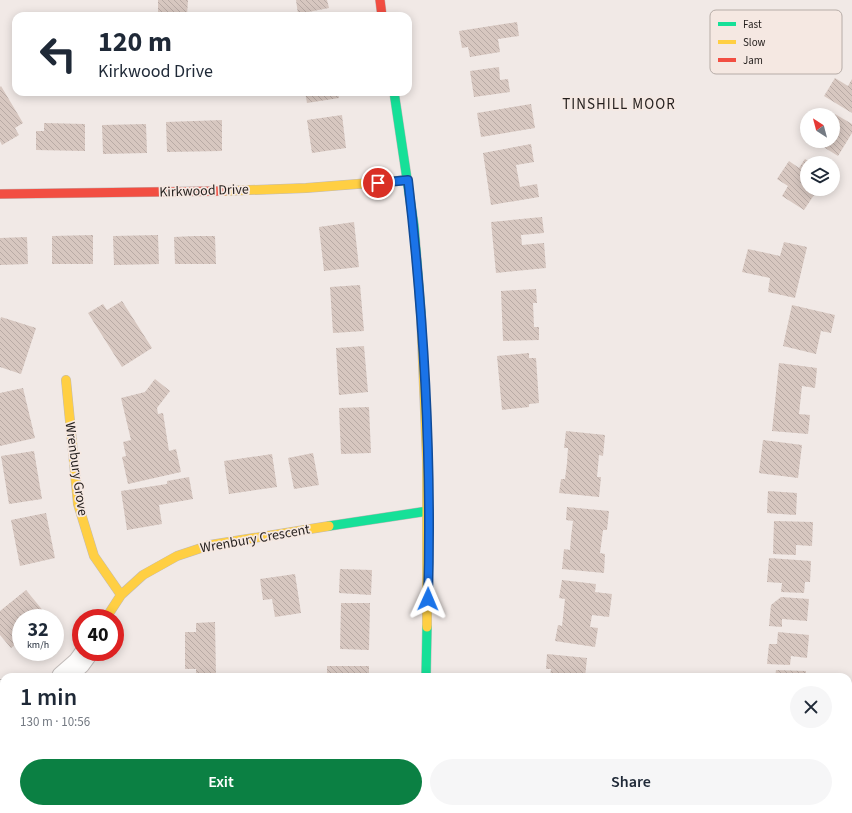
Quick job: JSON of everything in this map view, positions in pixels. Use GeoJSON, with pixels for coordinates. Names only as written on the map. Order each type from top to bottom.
{"type":"FeatureCollection","features":[{"type":"Feature","properties":{"kind":"street"},"geometry":{"type":"LineString","coordinates":[[380,0],[382,12]]}},
{"type":"Feature","properties":{"kind":"street"},"geometry":{"type":"LineString","coordinates":[[395,96],[408,180],[416,245],[426,400],[428,511],[426,673]]}},
{"type":"Feature","properties":{"kind":"street","name":"Kirkwood Drive"},"geometry":{"type":"LineString","coordinates":[[0,194],[195,193],[348,186],[408,180]]}},
{"type":"Feature","properties":{"kind":"street","name":"Wrenbury Grove"},"geometry":{"type":"LineString","coordinates":[[66,380],[78,504],[94,556],[121,595]]}},
{"type":"Feature","properties":{"kind":"street","name":"Wrenbury Crescent"},"geometry":{"type":"LineString","coordinates":[[112,609],[121,595],[143,575],[177,556],[210,545],[428,511]]}},
{"type":"Feature","properties":{"kind":"street"},"geometry":{"type":"LineString","coordinates":[[68,673],[80,661]]}},
{"type":"Feature","properties":{"kind":"building"},"geometry":{"type":"Polygon","coordinates":[[[158,0],[188,0],[187,12],[158,12],[158,0]]]}},
{"type":"Feature","properties":{"kind":"building"},"geometry":{"type":"Polygon","coordinates":[[[296,0],[327,0],[329,8],[308,12],[298,12],[296,0]]]}},
{"type":"Feature","properties":{"kind":"building"},"geometry":{"type":"Polygon","coordinates":[[[517,22],[519,36],[498,39],[500,52],[470,57],[468,47],[462,48],[459,31],[517,22]]]}},
{"type":"Feature","properties":{"kind":"building"},"geometry":{"type":"Polygon","coordinates":[[[499,67],[500,80],[508,79],[510,92],[474,97],[470,71],[499,67]]]}},
{"type":"Feature","properties":{"kind":"building"},"geometry":{"type":"Polygon","coordinates":[[[835,78],[848,86],[852,79],[852,113],[824,96],[835,78]]]}},
{"type":"Feature","properties":{"kind":"building"},"geometry":{"type":"Polygon","coordinates":[[[1,86],[23,123],[15,128],[19,135],[2,145],[0,141],[1,86]]]}},
{"type":"Feature","properties":{"kind":"building"},"geometry":{"type":"Polygon","coordinates":[[[306,96],[339,96],[339,98],[307,103],[306,96]]]}},
{"type":"Feature","properties":{"kind":"building"},"geometry":{"type":"Polygon","coordinates":[[[531,104],[535,128],[481,137],[477,113],[531,104]]]}},
{"type":"Feature","properties":{"kind":"building"},"geometry":{"type":"Polygon","coordinates":[[[342,115],[346,148],[312,153],[307,120],[342,115]]]}},
{"type":"Feature","properties":{"kind":"building"},"geometry":{"type":"Polygon","coordinates":[[[840,117],[852,124],[852,133],[838,156],[825,148],[840,148],[840,117]]]}},
{"type":"Feature","properties":{"kind":"building"},"geometry":{"type":"Polygon","coordinates":[[[222,120],[222,151],[167,152],[166,122],[222,120]]]}},
{"type":"Feature","properties":{"kind":"building"},"geometry":{"type":"Polygon","coordinates":[[[44,123],[85,124],[85,151],[36,150],[36,131],[44,131],[44,123]]]}},
{"type":"Feature","properties":{"kind":"building"},"geometry":{"type":"Polygon","coordinates":[[[146,124],[147,153],[103,154],[102,125],[146,124]]]}},
{"type":"Feature","properties":{"kind":"building"},"geometry":{"type":"Polygon","coordinates":[[[531,144],[534,162],[516,165],[520,187],[537,184],[539,197],[491,205],[483,153],[531,144]]]}},
{"type":"Feature","properties":{"kind":"building"},"geometry":{"type":"Polygon","coordinates":[[[789,161],[799,168],[800,166],[800,196],[813,196],[804,210],[782,196],[788,186],[777,179],[789,161]]]}},
{"type":"Feature","properties":{"kind":"building"},"geometry":{"type":"Polygon","coordinates":[[[542,217],[544,233],[521,235],[522,245],[544,243],[546,268],[496,273],[491,222],[542,217]]]}},
{"type":"Feature","properties":{"kind":"building"},"geometry":{"type":"Polygon","coordinates":[[[354,222],[359,267],[324,271],[319,227],[354,222]]]}},
{"type":"Feature","properties":{"kind":"building"},"geometry":{"type":"Polygon","coordinates":[[[93,235],[93,264],[52,264],[52,236],[93,235]]]}},
{"type":"Feature","properties":{"kind":"building"},"geometry":{"type":"Polygon","coordinates":[[[158,235],[159,264],[114,265],[113,236],[158,235]]]}},
{"type":"Feature","properties":{"kind":"building"},"geometry":{"type":"Polygon","coordinates":[[[215,236],[216,264],[175,264],[174,237],[215,236]]]}},
{"type":"Feature","properties":{"kind":"building"},"geometry":{"type":"Polygon","coordinates":[[[27,237],[28,264],[0,265],[0,238],[27,237]]]}},
{"type":"Feature","properties":{"kind":"building"},"geometry":{"type":"Polygon","coordinates":[[[784,242],[807,247],[795,298],[768,292],[770,278],[742,272],[748,249],[780,256],[784,242]]]}},
{"type":"Feature","properties":{"kind":"building"},"geometry":{"type":"Polygon","coordinates":[[[360,285],[364,331],[333,333],[330,287],[360,285]]]}},
{"type":"Feature","properties":{"kind":"building"},"geometry":{"type":"Polygon","coordinates":[[[536,289],[537,303],[533,303],[534,327],[539,327],[539,340],[503,341],[501,291],[536,289]]]}},
{"type":"Feature","properties":{"kind":"building"},"geometry":{"type":"Polygon","coordinates":[[[122,301],[152,348],[122,367],[88,313],[103,304],[107,310],[122,301]]]}},
{"type":"Feature","properties":{"kind":"building"},"geometry":{"type":"Polygon","coordinates":[[[792,305],[835,315],[831,333],[821,331],[816,354],[783,346],[792,305]]]}},
{"type":"Feature","properties":{"kind":"building"},"geometry":{"type":"Polygon","coordinates":[[[1,317],[36,328],[21,374],[0,367],[1,317]]]}},
{"type":"Feature","properties":{"kind":"building"},"geometry":{"type":"Polygon","coordinates":[[[364,346],[368,392],[339,395],[336,348],[364,346]]]}},
{"type":"Feature","properties":{"kind":"building"},"geometry":{"type":"Polygon","coordinates":[[[529,353],[529,358],[536,358],[539,403],[529,404],[529,407],[502,410],[497,356],[529,353]]]}},
{"type":"Feature","properties":{"kind":"building"},"geometry":{"type":"Polygon","coordinates":[[[779,363],[817,368],[815,388],[802,386],[799,414],[810,415],[808,434],[772,431],[779,363]]]}},
{"type":"Feature","properties":{"kind":"building"},"geometry":{"type":"Polygon","coordinates":[[[155,379],[170,391],[157,408],[158,414],[163,413],[169,451],[176,449],[181,472],[128,484],[122,457],[126,456],[123,442],[131,440],[121,398],[145,392],[155,379]]]}},
{"type":"Feature","properties":{"kind":"building"},"geometry":{"type":"Polygon","coordinates":[[[23,388],[35,438],[0,446],[0,393],[23,388]]]}},
{"type":"Feature","properties":{"kind":"building"},"geometry":{"type":"Polygon","coordinates":[[[369,407],[371,453],[341,454],[339,408],[369,407]]]}},
{"type":"Feature","properties":{"kind":"building"},"geometry":{"type":"Polygon","coordinates":[[[566,431],[605,435],[603,456],[599,455],[597,477],[601,477],[599,497],[559,493],[561,479],[565,479],[567,463],[568,448],[564,448],[566,431]]]}},
{"type":"Feature","properties":{"kind":"building"},"geometry":{"type":"Polygon","coordinates":[[[763,440],[802,445],[798,478],[759,473],[763,440]]]}},
{"type":"Feature","properties":{"kind":"building"},"geometry":{"type":"Polygon","coordinates":[[[34,451],[42,499],[9,504],[1,456],[34,451]]]}},
{"type":"Feature","properties":{"kind":"building"},"geometry":{"type":"Polygon","coordinates":[[[313,453],[319,485],[294,489],[288,458],[313,453]]]}},
{"type":"Feature","properties":{"kind":"building"},"geometry":{"type":"Polygon","coordinates":[[[272,454],[277,487],[229,494],[224,461],[272,454]]]}},
{"type":"Feature","properties":{"kind":"building"},"geometry":{"type":"Polygon","coordinates":[[[189,477],[193,499],[159,505],[162,524],[127,530],[121,491],[167,484],[167,481],[189,477]]]}},
{"type":"Feature","properties":{"kind":"building"},"geometry":{"type":"Polygon","coordinates":[[[768,491],[797,493],[796,515],[767,513],[768,491]]]}},
{"type":"Feature","properties":{"kind":"building"},"geometry":{"type":"Polygon","coordinates":[[[567,507],[609,511],[607,530],[603,530],[600,553],[605,554],[604,573],[562,569],[564,549],[570,550],[573,521],[566,520],[567,507]]]}},
{"type":"Feature","properties":{"kind":"building"},"geometry":{"type":"Polygon","coordinates":[[[46,513],[55,558],[20,566],[11,520],[46,513]]]}},
{"type":"Feature","properties":{"kind":"building"},"geometry":{"type":"Polygon","coordinates":[[[774,521],[813,522],[812,546],[796,545],[796,555],[773,554],[774,521]]]}},
{"type":"Feature","properties":{"kind":"building"},"geometry":{"type":"Polygon","coordinates":[[[769,558],[811,561],[810,582],[805,582],[804,593],[781,592],[782,583],[767,582],[769,558]]]}},
{"type":"Feature","properties":{"kind":"building"},"geometry":{"type":"Polygon","coordinates":[[[340,569],[372,570],[371,595],[339,593],[340,569]]]}},
{"type":"Feature","properties":{"kind":"building"},"geometry":{"type":"Polygon","coordinates":[[[295,574],[301,613],[275,617],[272,599],[263,600],[260,579],[295,574]]]}},
{"type":"Feature","properties":{"kind":"building"},"geometry":{"type":"Polygon","coordinates":[[[562,580],[596,584],[595,592],[612,594],[609,617],[592,615],[590,627],[598,628],[595,647],[555,641],[558,625],[562,626],[565,599],[559,598],[562,580]]]}},
{"type":"Feature","properties":{"kind":"building"},"geometry":{"type":"Polygon","coordinates":[[[26,590],[42,609],[12,609],[11,648],[0,635],[0,611],[26,590]]]}},
{"type":"Feature","properties":{"kind":"building"},"geometry":{"type":"Polygon","coordinates":[[[781,597],[809,599],[807,621],[782,619],[782,627],[769,626],[771,605],[781,597]]]}},
{"type":"Feature","properties":{"kind":"building"},"geometry":{"type":"Polygon","coordinates":[[[341,603],[370,603],[369,650],[340,649],[341,603]]]}},
{"type":"Feature","properties":{"kind":"building"},"geometry":{"type":"Polygon","coordinates":[[[215,622],[216,673],[196,673],[196,669],[185,669],[185,632],[196,632],[196,623],[215,622]]]}},
{"type":"Feature","properties":{"kind":"building"},"geometry":{"type":"Polygon","coordinates":[[[778,632],[809,635],[807,658],[791,656],[790,665],[767,664],[769,644],[777,644],[778,632]]]}},
{"type":"Feature","properties":{"kind":"building"},"geometry":{"type":"Polygon","coordinates":[[[547,654],[587,658],[585,673],[550,673],[551,669],[546,669],[547,654]]]}},
{"type":"Feature","properties":{"kind":"building"},"geometry":{"type":"Polygon","coordinates":[[[327,666],[369,666],[369,673],[327,673],[327,666]]]}},
{"type":"Feature","properties":{"kind":"building"},"geometry":{"type":"Polygon","coordinates":[[[776,670],[806,671],[806,673],[776,673],[776,670]]]}},
{"type":"Feature","properties":{"kind":"traffic: fast"},"geometry":{"type":"LineString","coordinates":[[395,96],[414,226],[421,314]]}},
{"type":"Feature","properties":{"kind":"traffic: fast"},"geometry":{"type":"LineString","coordinates":[[329,526],[428,511]]}},
{"type":"Feature","properties":{"kind":"traffic: fast"},"geometry":{"type":"LineString","coordinates":[[426,673],[427,627]]}},
{"type":"Feature","properties":{"kind":"traffic: slow"},"geometry":{"type":"LineString","coordinates":[[224,191],[306,188],[408,180]]}},
{"type":"Feature","properties":{"kind":"traffic: slow"},"geometry":{"type":"LineString","coordinates":[[421,314],[427,461],[427,627]]}},
{"type":"Feature","properties":{"kind":"traffic: slow"},"geometry":{"type":"LineString","coordinates":[[66,380],[78,504],[94,556],[121,595]]}},
{"type":"Feature","properties":{"kind":"traffic: slow"},"geometry":{"type":"LineString","coordinates":[[112,609],[121,595],[143,575],[177,556],[210,545],[329,526]]}},
{"type":"Feature","properties":{"kind":"traffic: jam"},"geometry":{"type":"LineString","coordinates":[[380,0],[382,12]]}},
{"type":"Feature","properties":{"kind":"traffic: jam"},"geometry":{"type":"LineString","coordinates":[[0,194],[224,191]]}},
{"type":"Feature","properties":{"kind":"district","name":"TINSHILL MOOR"},"geometry":{"type":"Point","coordinates":[619,104]}},
{"type":"Feature","properties":{"kind":"route"},"geometry":{"type":"LineString","coordinates":[[378,183],[408,180],[416,245],[426,400],[428,599]]}}]}
